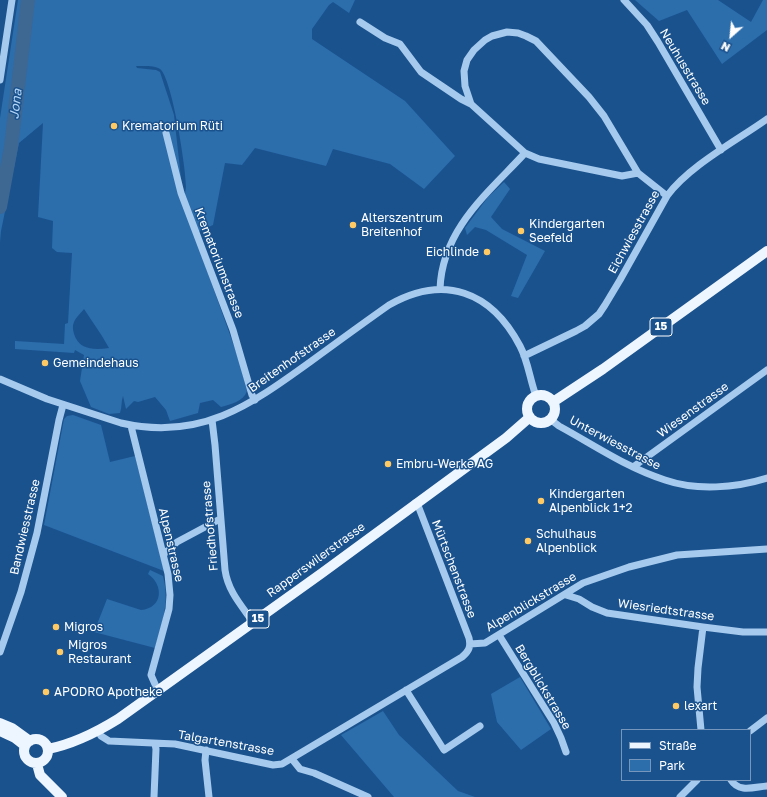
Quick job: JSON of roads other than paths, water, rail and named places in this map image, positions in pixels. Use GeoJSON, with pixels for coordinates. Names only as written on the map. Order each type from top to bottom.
{"type":"FeatureCollection","features":[{"type":"Feature","properties":{"kind":"main road","name":"15"},"geometry":{"type":"LineString","coordinates":[[553,402],[603,369],[767,251]]}},
{"type":"Feature","properties":{"kind":"main road"},"geometry":{"type":"LineString","coordinates":[[544,395],[553,402],[555,409],[553,416],[550,419],[541,422],[535,421],[530,417],[528,412],[528,404],[531,399],[536,396],[544,395]]}},
{"type":"Feature","properties":{"kind":"main road","name":"Rapperswilerstrasse"},"geometry":{"type":"LineString","coordinates":[[48,749],[60,747],[98,731],[118,719],[506,438],[530,417]]}},
{"type":"Feature","properties":{"kind":"main road"},"geometry":{"type":"LineString","coordinates":[[0,723],[12,728],[28,743]]}},
{"type":"Feature","properties":{"kind":"main road"},"geometry":{"type":"LineString","coordinates":[[0,731],[28,743],[38,739],[42,740],[48,749],[47,757],[41,763],[36,764],[30,762],[25,756],[24,753],[28,743]]}},
{"type":"Feature","properties":{"kind":"main road"},"geometry":{"type":"LineString","coordinates":[[36,764],[40,774],[62,797]]}},
{"type":"Feature","properties":{"kind":"street"},"geometry":{"type":"LineString","coordinates":[[0,80],[12,0]]}},
{"type":"Feature","properties":{"kind":"street","name":"Neuhusstrasse"},"geometry":{"type":"LineString","coordinates":[[624,0],[647,26],[658,42],[721,150]]}},
{"type":"Feature","properties":{"kind":"street"},"geometry":{"type":"LineString","coordinates":[[360,22],[385,38],[400,44],[421,72],[461,99],[472,104],[525,153],[539,159],[622,176],[638,173]]}},
{"type":"Feature","properties":{"kind":"street"},"geometry":{"type":"LineString","coordinates":[[472,104],[465,86],[464,72],[467,60],[474,50],[484,40],[492,36],[507,32],[526,36],[541,46],[589,97],[604,116],[638,173],[667,196]]}},
{"type":"Feature","properties":{"kind":"street","name":"Eichwiesstrasse"},"geometry":{"type":"LineString","coordinates":[[524,356],[576,331],[599,314],[620,280],[667,196],[681,180],[721,150],[767,119]]}},
{"type":"Feature","properties":{"kind":"street","name":"Krematoriumstrasse"},"geometry":{"type":"LineString","coordinates":[[166,134],[181,193],[233,330],[252,395],[255,400]]}},
{"type":"Feature","properties":{"kind":"street"},"geometry":{"type":"LineString","coordinates":[[440,289],[445,258],[451,241],[462,223],[472,210],[525,153]]}},
{"type":"Feature","properties":{"kind":"street","name":"Breitenhofstrasse"},"geometry":{"type":"LineString","coordinates":[[0,379],[63,405],[131,426],[156,428],[194,424],[212,420],[239,409],[255,400],[389,305],[415,293],[440,289],[457,291],[466,294],[496,314],[510,330],[521,347],[536,396]]}},
{"type":"Feature","properties":{"kind":"street","name":"Wiesenstrasse"},"geometry":{"type":"LineString","coordinates":[[633,467],[767,370]]}},
{"type":"Feature","properties":{"kind":"street","name":"Bandwiesstrasse"},"geometry":{"type":"LineString","coordinates":[[0,652],[21,592],[37,533],[63,405]]}},
{"type":"Feature","properties":{"kind":"street","name":"Unterwiesstrasse"},"geometry":{"type":"LineString","coordinates":[[550,419],[559,426],[633,467],[648,475],[666,481],[694,486],[724,486],[767,478]]}},
{"type":"Feature","properties":{"kind":"street","name":"Friedhofstrasse"},"geometry":{"type":"LineString","coordinates":[[212,420],[227,582],[230,589],[253,622]]}},
{"type":"Feature","properties":{"kind":"street","name":"Alpenstrasse"},"geometry":{"type":"LineString","coordinates":[[131,426],[168,574],[170,595],[169,609],[151,675],[158,691]]}},
{"type":"Feature","properties":{"kind":"street","name":"Mürtschenstrasse"},"geometry":{"type":"LineString","coordinates":[[415,503],[419,508],[470,644]]}},
{"type":"Feature","properties":{"kind":"street"},"geometry":{"type":"LineString","coordinates":[[164,554],[177,542],[220,519]]}},
{"type":"Feature","properties":{"kind":"street","name":"Alpenblickstrasse"},"geometry":{"type":"LineString","coordinates":[[470,644],[485,643],[566,595],[583,583],[629,567],[677,555],[767,549]]}},
{"type":"Feature","properties":{"kind":"street","name":"Wiesriedtstrasse"},"geometry":{"type":"LineString","coordinates":[[566,595],[579,599],[592,607],[607,613],[743,632],[767,632]]}},
{"type":"Feature","properties":{"kind":"street"},"geometry":{"type":"LineString","coordinates":[[701,729],[697,687],[703,627]]}},
{"type":"Feature","properties":{"kind":"street","name":"Bergblickstrasse"},"geometry":{"type":"LineString","coordinates":[[499,635],[554,723],[566,752]]}},
{"type":"Feature","properties":{"kind":"street"},"geometry":{"type":"LineString","coordinates":[[368,797],[314,773],[300,769],[292,759],[462,657],[468,651],[470,644]]}},
{"type":"Feature","properties":{"kind":"street"},"geometry":{"type":"LineString","coordinates":[[406,690],[444,750],[480,726]]}},
{"type":"Feature","properties":{"kind":"street"},"geometry":{"type":"LineString","coordinates":[[751,730],[767,718]]}},
{"type":"Feature","properties":{"kind":"street","name":"Talgartenstrasse"},"geometry":{"type":"LineString","coordinates":[[98,731],[101,736],[109,741],[175,744],[273,764],[282,764],[292,759]]}},
{"type":"Feature","properties":{"kind":"street"},"geometry":{"type":"LineString","coordinates":[[154,797],[155,744]]}},
{"type":"Feature","properties":{"kind":"street"},"geometry":{"type":"LineString","coordinates":[[206,750],[205,760],[209,797]]}},
{"type":"Feature","properties":{"kind":"street"},"geometry":{"type":"LineString","coordinates":[[680,797],[696,781]]}},
{"type":"Feature","properties":{"kind":"street"},"geometry":{"type":"LineString","coordinates":[[732,781],[734,785],[742,789],[767,786]]}},
{"type":"Feature","properties":{"kind":"waterway","name":"Jona"},"geometry":{"type":"LineString","coordinates":[[0,207],[11,147],[28,0]]}},
{"type":"Feature","properties":{"kind":"place","name":"Krematorium Rüti"},"geometry":{"type":"Point","coordinates":[114,126]}},
{"type":"Feature","properties":{"kind":"place","name":"Alterszentrum Breitenhof"},"geometry":{"type":"Point","coordinates":[353,225]}},
{"type":"Feature","properties":{"kind":"place","name":"Kindergarten Seefeld"},"geometry":{"type":"Point","coordinates":[521,231]}},
{"type":"Feature","properties":{"kind":"place","name":"Eichlinde"},"geometry":{"type":"Point","coordinates":[487,252]}},
{"type":"Feature","properties":{"kind":"place","name":"Gemeindehaus"},"geometry":{"type":"Point","coordinates":[45,363]}},
{"type":"Feature","properties":{"kind":"place","name":"Embru-Werke AG"},"geometry":{"type":"Point","coordinates":[388,464]}},
{"type":"Feature","properties":{"kind":"place","name":"Kindergarten Alpenblick 1+2"},"geometry":{"type":"Point","coordinates":[541,501]}},
{"type":"Feature","properties":{"kind":"place","name":"Schulhaus Alpenblick"},"geometry":{"type":"Point","coordinates":[528,541]}},
{"type":"Feature","properties":{"kind":"place","name":"Migros"},"geometry":{"type":"Point","coordinates":[56,627]}},
{"type":"Feature","properties":{"kind":"place","name":"Migros Restaurant"},"geometry":{"type":"Point","coordinates":[60,652]}},
{"type":"Feature","properties":{"kind":"place","name":"APODRO Apotheke"},"geometry":{"type":"Point","coordinates":[46,692]}},
{"type":"Feature","properties":{"kind":"place","name":"lexart"},"geometry":{"type":"Point","coordinates":[676,706]}}]}
